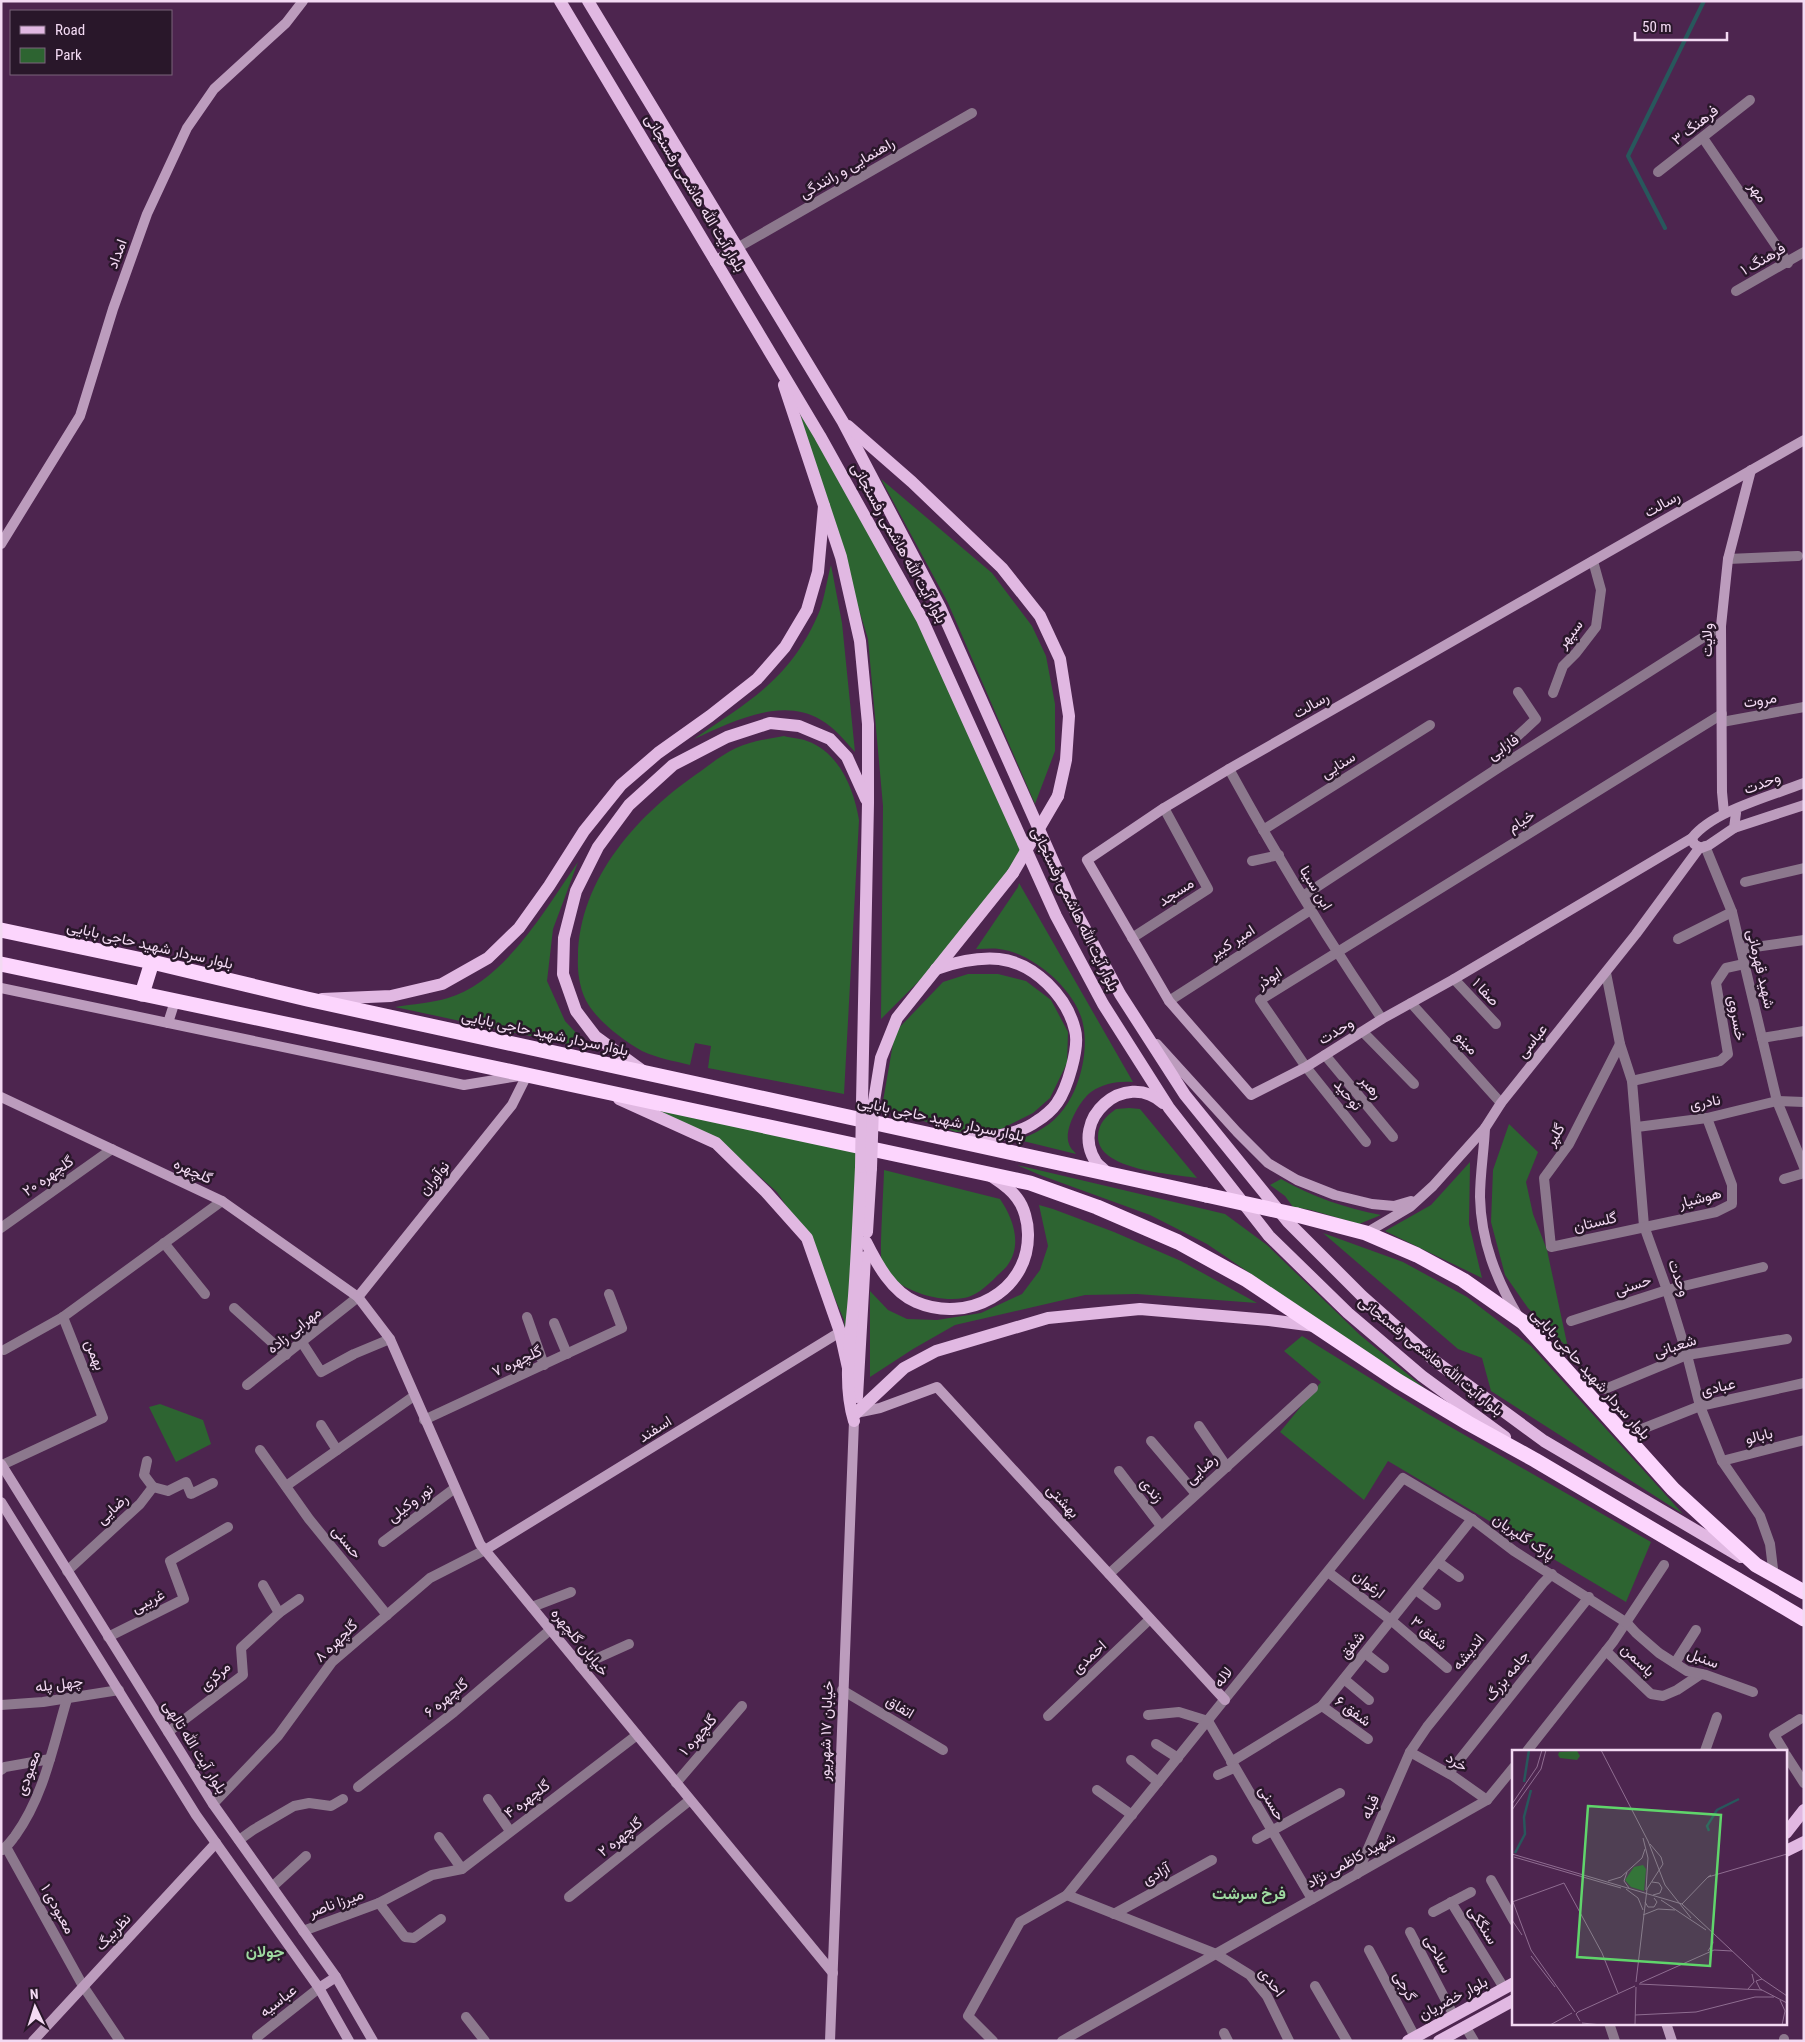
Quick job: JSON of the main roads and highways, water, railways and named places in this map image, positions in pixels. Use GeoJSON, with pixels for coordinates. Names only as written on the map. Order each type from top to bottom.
{"type":"FeatureCollection","features":[{"type":"Feature","properties":{"kind":"highway","name":"بلوار سردار شهید حاجی بابایی"},"geometry":{"type":"LineString","coordinates":[[1,930],[152,962],[307,1000],[1297,1215],[1366,1233],[1417,1255],[1463,1280],[1521,1321],[1566,1368],[1674,1489],[1756,1565]]}},
{"type":"Feature","properties":{"kind":"highway"},"geometry":{"type":"LineString","coordinates":[[142,994],[152,962]]}},
{"type":"Feature","properties":{"kind":"highway"},"geometry":{"type":"LineString","coordinates":[[1,964],[1030,1183],[1089,1204],[1178,1242],[1247,1280],[1398,1381],[1468,1424],[1535,1460]]}},
{"type":"Feature","properties":{"kind":"highway","name":"بلوار آیت الله هاشمی رفسنجانی"},"geometry":{"type":"LineString","coordinates":[[1535,1460],[1803,1620]]}},
{"type":"Feature","properties":{"kind":"highway","name":"بلوار آیت الله هاشمی رفسنجانی"},"geometry":{"type":"LineString","coordinates":[[1756,1565],[1774,1577],[1804,1592]]}},
{"type":"Feature","properties":{"kind":"main road","name":"بلوار آیت الله هاشمی رفسنجانی"},"geometry":{"type":"LineString","coordinates":[[560,1],[820,436],[922,619],[1056,916],[1103,1004],[1169,1108],[1269,1236],[1348,1313],[1422,1376],[1535,1460]]}},
{"type":"Feature","properties":{"kind":"main road","name":"بلوار آیت الله هاشمی رفسنجانی"},"geometry":{"type":"LineString","coordinates":[[588,1],[843,422],[940,607],[1074,908],[1120,994],[1185,1095],[1288,1222],[1362,1296],[1436,1361],[1544,1441],[1756,1565]]}},
{"type":"Feature","properties":{"kind":"main road"},"geometry":{"type":"LineString","coordinates":[[716,262],[738,248]]}},
{"type":"Feature","properties":{"kind":"main road"},"geometry":{"type":"LineString","coordinates":[[776,361],[841,557],[860,641],[868,724],[866,1242],[855,1417]]}},
{"type":"Feature","properties":{"kind":"main road"},"geometry":{"type":"LineString","coordinates":[[843,422],[912,482],[1002,568],[1040,616],[1060,659],[1069,716],[1066,760],[1058,796],[1013,873],[897,1018],[880,1058],[868,1105]]}},
{"type":"Feature","properties":{"kind":"main road"},"geometry":{"type":"LineString","coordinates":[[307,1000],[390,996],[434,986],[442,984],[488,958],[519,928],[549,886],[584,831],[621,785],[658,753],[757,679],[785,647],[806,610],[818,572],[824,506]]}},
{"type":"Feature","properties":{"kind":"main road"},"geometry":{"type":"LineString","coordinates":[[645,1072],[595,1036],[576,1010],[563,974],[564,938],[576,891],[598,848],[629,805],[672,765],[727,737],[770,723],[799,726],[830,739],[847,757],[868,803]]}},
{"type":"Feature","properties":{"kind":"main road"},"geometry":{"type":"LineString","coordinates":[[936,969],[964,960],[1000,959],[1032,970],[1059,994],[1076,1031],[1073,1066],[1057,1104],[1036,1122],[1002,1136],[956,1140]]}},
{"type":"Feature","properties":{"kind":"main road"},"geometry":{"type":"LineString","coordinates":[[593,1089],[656,1115],[716,1143],[766,1192],[807,1238],[840,1332],[848,1368]]}},
{"type":"Feature","properties":{"kind":"main road"},"geometry":{"type":"LineString","coordinates":[[1107,1173],[1096,1162],[1090,1148],[1089,1133],[1092,1118],[1101,1105],[1114,1096],[1128,1092],[1144,1092],[1158,1098],[1169,1108]]}},
{"type":"Feature","properties":{"kind":"main road"},"geometry":{"type":"LineString","coordinates":[[855,1417],[850,1409],[848,1368],[858,1235],[866,1167]]}},
{"type":"Feature","properties":{"kind":"main road"},"geometry":{"type":"LineString","coordinates":[[866,1242],[879,1268],[898,1289],[915,1302],[937,1308],[957,1308],[975,1306],[996,1295],[1013,1282],[1024,1262],[1028,1244],[1028,1230],[1025,1215],[1018,1198],[1006,1186],[989,1174]]}},
{"type":"Feature","properties":{"kind":"main road"},"geometry":{"type":"LineString","coordinates":[[855,1417],[904,1368],[936,1351],[1048,1318],[1140,1309],[1269,1320],[1318,1327]]}},
{"type":"Feature","properties":{"kind":"main road"},"geometry":{"type":"LineString","coordinates":[[1788,1830],[1804,1810]]}},
{"type":"Feature","properties":{"kind":"main road"},"geometry":{"type":"LineString","coordinates":[[1788,1850],[1804,1842]]}},
{"type":"Feature","properties":{"kind":"main road","name":"بلوار خضریان"},"geometry":{"type":"LineString","coordinates":[[1411,2039],[1509,1986]]}},
{"type":"Feature","properties":{"kind":"main road","name":"بلوار خضریان"},"geometry":{"type":"LineString","coordinates":[[1439,2041],[1512,2001]]}},
{"type":"Feature","properties":{"kind":"waterway"},"geometry":{"type":"LineString","coordinates":[[1665,228],[1628,156],[1704,1]]}},
{"type":"Feature","properties":{"kind":"district","name":"فرخ سرشت"},"geometry":{"type":"Point","coordinates":[1249,1893]}},
{"type":"Feature","properties":{"kind":"district","name":"جولان"},"geometry":{"type":"Point","coordinates":[265,1951]}}]}
